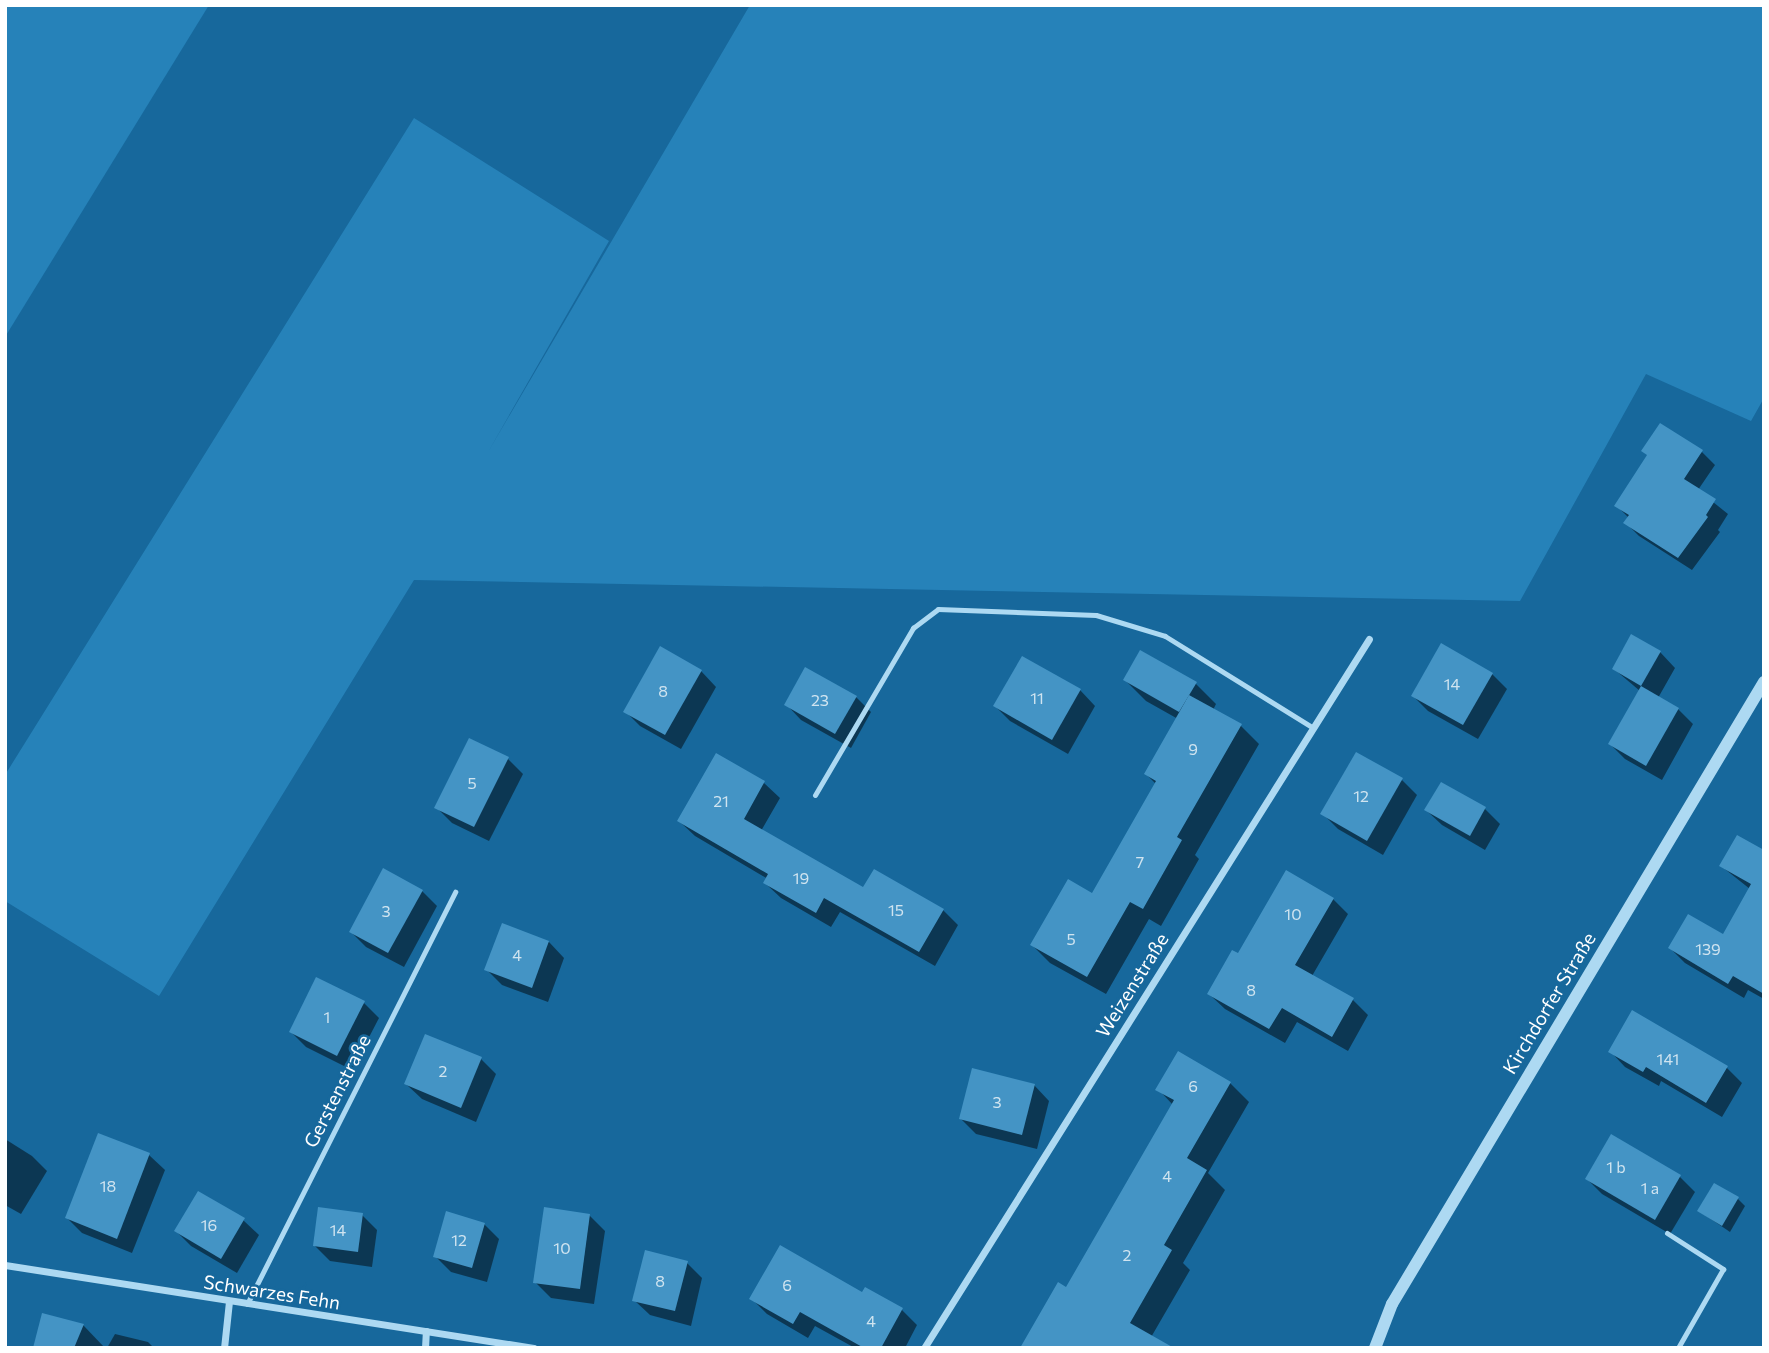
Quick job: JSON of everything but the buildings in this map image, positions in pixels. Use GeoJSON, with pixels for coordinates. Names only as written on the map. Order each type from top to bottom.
{"type":"FeatureCollection","features":[{"type":"Feature","properties":{"kind":"street","name":"Weizenstraße"},"geometry":{"type":"LineString","coordinates":[[924,1348],[1369,639]]}},
{"type":"Feature","properties":{"kind":"street","name":"Kirchdorfer Straße"},"geometry":{"type":"LineString","coordinates":[[1375,1348],[1392,1304],[1764,682]]}},
{"type":"Feature","properties":{"kind":"street","name":"Schwarzes Fehn"},"geometry":{"type":"LineString","coordinates":[[5,1265],[534,1348]]}},
{"type":"Feature","properties":{"kind":"street"},"geometry":{"type":"LineString","coordinates":[[224,1348],[229,1301]]}},
{"type":"Feature","properties":{"kind":"street"},"geometry":{"type":"LineString","coordinates":[[425,1348],[426,1332]]}},
{"type":"Feature","properties":{"kind":"lane"},"geometry":{"type":"LineString","coordinates":[[814,795],[913,628],[938,609],[1096,615],[1166,636],[1312,727]]}},
{"type":"Feature","properties":{"kind":"lane","name":"Gerstenstraße"},"geometry":{"type":"LineString","coordinates":[[247,1304],[455,892]]}},
{"type":"Feature","properties":{"kind":"lane"},"geometry":{"type":"LineString","coordinates":[[1667,1233],[1723,1269],[1678,1348]]}},
{"type":"Feature","properties":{"kind":"shaded area"},"geometry":{"type":"Polygon","coordinates":[[[5,5],[209,5],[5,337],[5,5]]]}},
{"type":"Feature","properties":{"kind":"shaded area"},"geometry":{"type":"Polygon","coordinates":[[[750,5],[1764,5],[1764,398],[1751,421],[1646,374],[1520,601],[414,580],[159,996],[5,901],[5,775],[414,118],[609,241],[488,452],[750,5]]]}}]}
